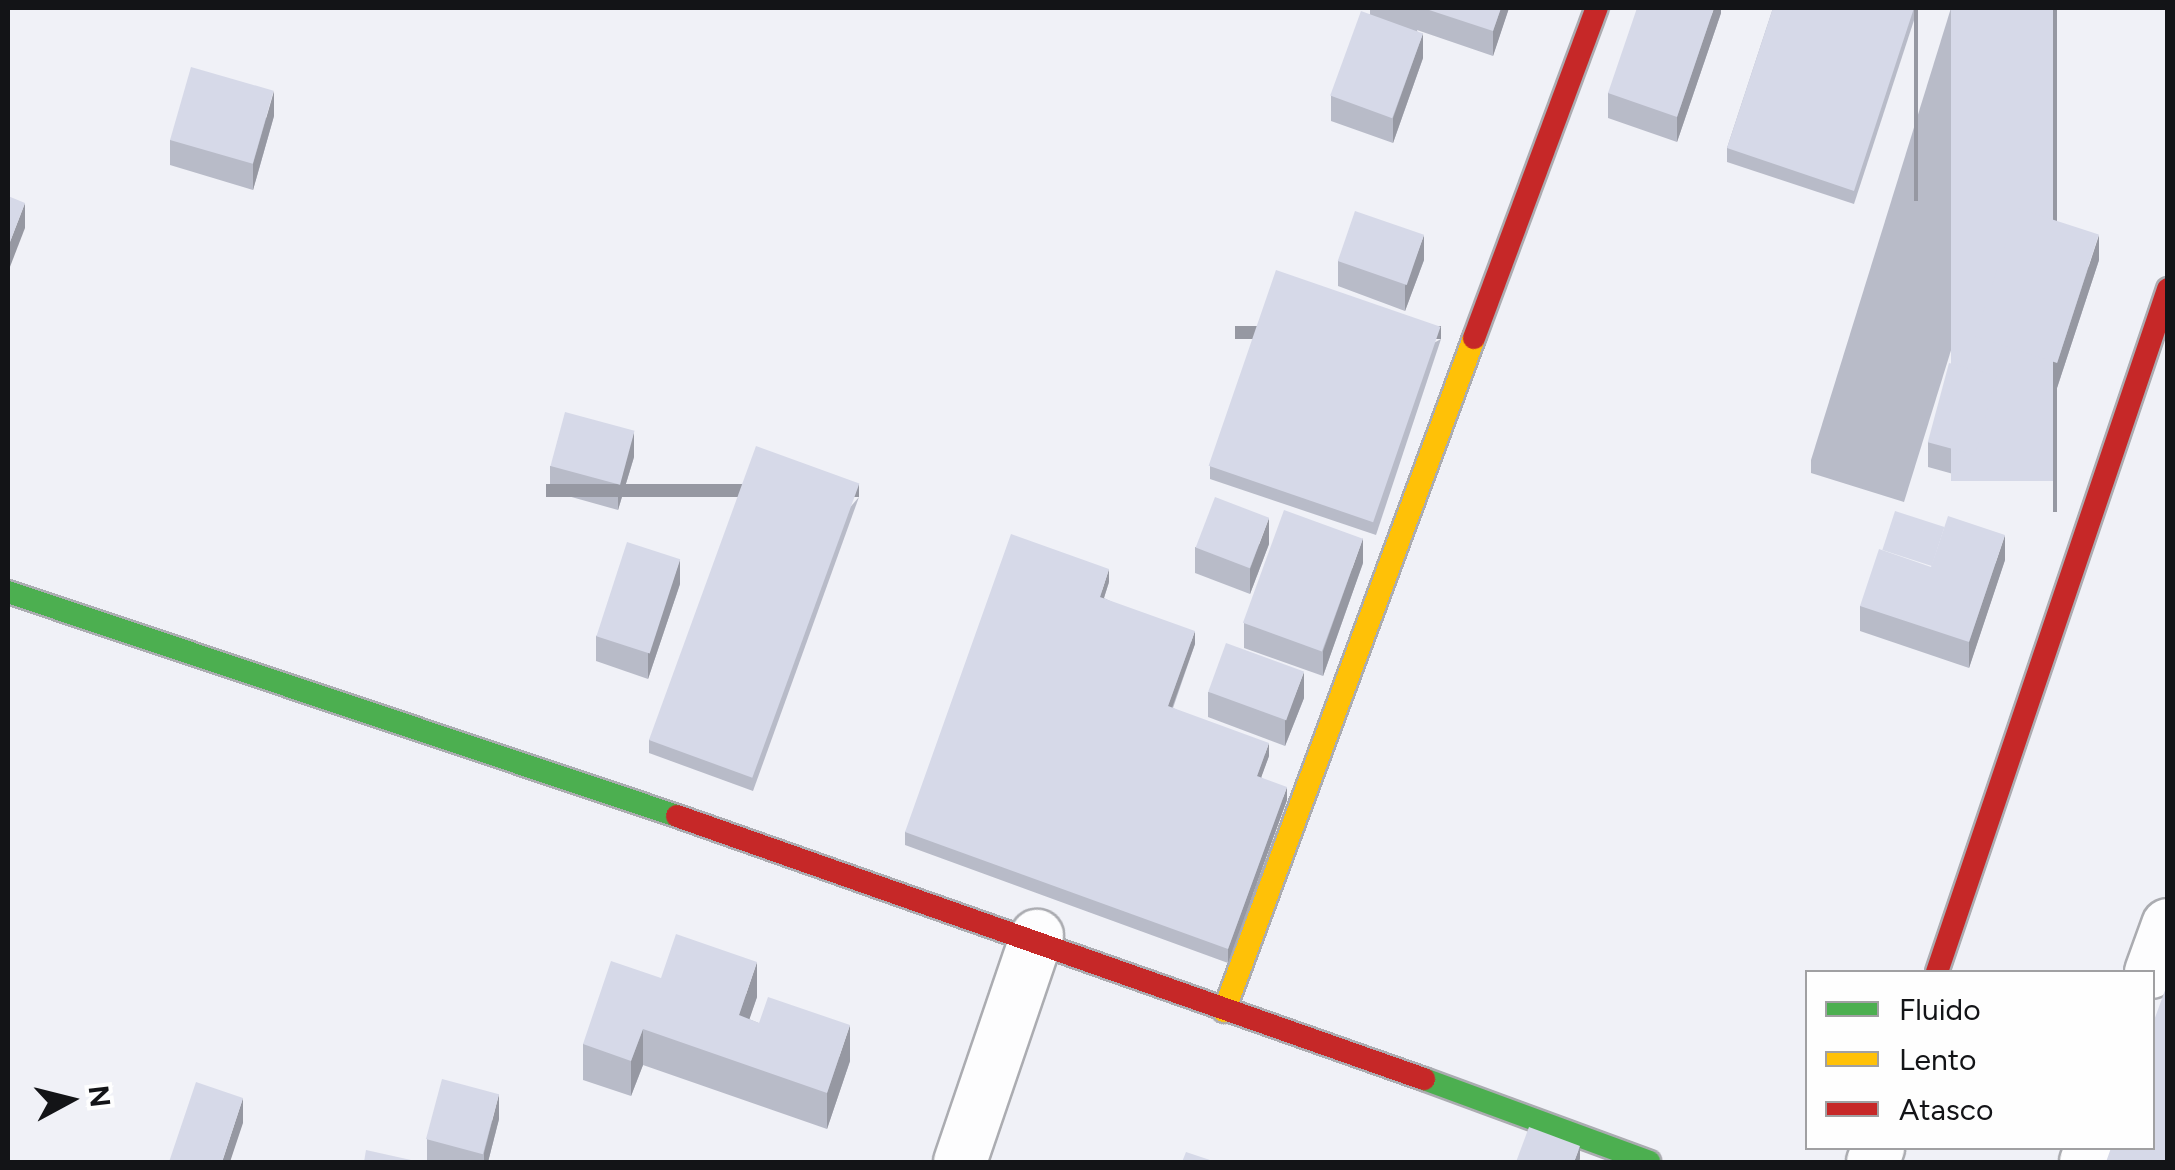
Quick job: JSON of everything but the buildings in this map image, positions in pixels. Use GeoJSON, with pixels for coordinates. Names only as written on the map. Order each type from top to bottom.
{"type":"FeatureCollection","features":[{"type":"Feature","properties":{"kind":"street"},"geometry":{"type":"LineString","coordinates":[[1224,1011],[1596,8]]}},
{"type":"Feature","properties":{"kind":"street"},"geometry":{"type":"LineString","coordinates":[[1938,970],[2168,289]]}},
{"type":"Feature","properties":{"kind":"street"},"geometry":{"type":"LineString","coordinates":[[8,592],[1037,936],[1224,1011],[1650,1162]]}},
{"type":"Feature","properties":{"kind":"street"},"geometry":{"type":"LineString","coordinates":[[2152,970],[2168,925]]}},
{"type":"Feature","properties":{"kind":"street"},"geometry":{"type":"LineString","coordinates":[[960,1162],[1037,936]]}},
{"type":"Feature","properties":{"kind":"traffic: fast"},"geometry":{"type":"LineString","coordinates":[[8,592],[677,816]]}},
{"type":"Feature","properties":{"kind":"traffic: fast"},"geometry":{"type":"LineString","coordinates":[[1424,1079],[1649,1162]]}},
{"type":"Feature","properties":{"kind":"traffic: slow"},"geometry":{"type":"LineString","coordinates":[[1224,1011],[1474,338]]}},
{"type":"Feature","properties":{"kind":"traffic: jam"},"geometry":{"type":"LineString","coordinates":[[1474,338],[1597,8]]}},
{"type":"Feature","properties":{"kind":"traffic: jam"},"geometry":{"type":"LineString","coordinates":[[1938,970],[2168,289]]}},
{"type":"Feature","properties":{"kind":"traffic: jam"},"geometry":{"type":"LineString","coordinates":[[677,816],[1424,1079]]}}]}
